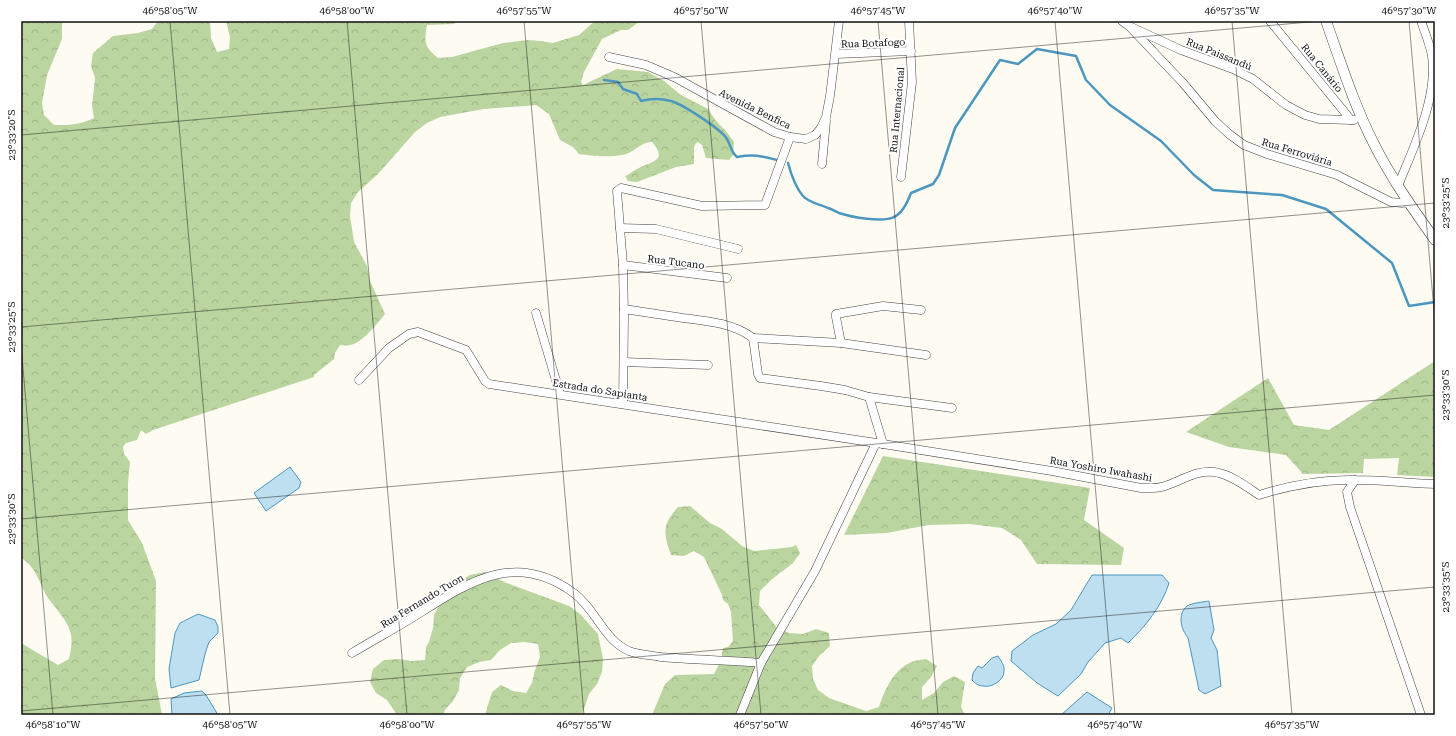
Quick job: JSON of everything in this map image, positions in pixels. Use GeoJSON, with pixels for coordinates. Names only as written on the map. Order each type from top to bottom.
{"type":"FeatureCollection","features":[{"type":"Feature","properties":{"kind":"street","name":"Avenida Benfica"},"geometry":{"type":"LineString","coordinates":[[609,57],[646,65],[668,75],[774,132],[790,137],[806,139],[815,135],[821,128],[826,117],[836,54],[839,21]]}},
{"type":"Feature","properties":{"kind":"street","name":"Rua Internacional"},"geometry":{"type":"LineString","coordinates":[[901,177],[912,82],[909,21]]}},
{"type":"Feature","properties":{"kind":"street","name":"Rua Canário"},"geometry":{"type":"LineString","coordinates":[[1270,21],[1351,120]]}},
{"type":"Feature","properties":{"kind":"street"},"geometry":{"type":"LineString","coordinates":[[1326,21],[1351,92],[1374,145],[1408,202],[1435,240]]}},
{"type":"Feature","properties":{"kind":"street"},"geometry":{"type":"LineString","coordinates":[[1398,186],[1423,121],[1432,82],[1432,56],[1421,21]]}},
{"type":"Feature","properties":{"kind":"street","name":"Rua Paissandú"},"geometry":{"type":"LineString","coordinates":[[1125,23],[1181,50],[1233,69],[1253,79],[1286,105],[1305,116],[1318,119],[1351,120]]}},
{"type":"Feature","properties":{"kind":"street","name":"Rua Ferroviária"},"geometry":{"type":"LineString","coordinates":[[1125,23],[1183,83],[1215,121],[1244,145],[1267,154],[1337,175],[1391,202],[1402,204],[1408,202]]}},
{"type":"Feature","properties":{"kind":"street","name":"Rua Botafogo"},"geometry":{"type":"LineString","coordinates":[[836,54],[911,51]]}},
{"type":"Feature","properties":{"kind":"street"},"geometry":{"type":"LineString","coordinates":[[822,164],[827,109]]}},
{"type":"Feature","properties":{"kind":"street"},"geometry":{"type":"LineString","coordinates":[[1351,120],[1362,118]]}},
{"type":"Feature","properties":{"kind":"street"},"geometry":{"type":"LineString","coordinates":[[623,404],[623,265],[617,191],[621,188],[702,206],[765,205],[790,137]]}},
{"type":"Feature","properties":{"kind":"street"},"geometry":{"type":"LineString","coordinates":[[620,228],[656,229],[738,249]]}},
{"type":"Feature","properties":{"kind":"street","name":"Rua Tucano"},"geometry":{"type":"LineString","coordinates":[[623,265],[727,278]]}},
{"type":"Feature","properties":{"kind":"street"},"geometry":{"type":"LineString","coordinates":[[841,343],[836,314],[883,306],[921,310]]}},
{"type":"Feature","properties":{"kind":"street"},"geometry":{"type":"LineString","coordinates":[[624,309],[723,325],[746,332],[754,338],[841,343],[926,355]]}},
{"type":"Feature","properties":{"kind":"street"},"geometry":{"type":"LineString","coordinates":[[536,313],[560,394]]}},
{"type":"Feature","properties":{"kind":"street","name":"Estrada do Sapianta"},"geometry":{"type":"LineString","coordinates":[[359,380],[389,348],[409,334],[418,332],[466,350],[486,383],[971,458]]}},
{"type":"Feature","properties":{"kind":"street"},"geometry":{"type":"LineString","coordinates":[[754,338],[758,374],[760,378],[844,390],[869,397],[952,408]]}},
{"type":"Feature","properties":{"kind":"street"},"geometry":{"type":"LineString","coordinates":[[624,362],[708,365]]}},
{"type":"Feature","properties":{"kind":"street"},"geometry":{"type":"LineString","coordinates":[[740,715],[761,663],[815,571],[879,443],[869,397]]}},
{"type":"Feature","properties":{"kind":"street","name":"Rua Yoshiro Iwahashi"},"geometry":{"type":"LineString","coordinates":[[971,458],[1154,489],[1165,487],[1193,474],[1207,472],[1219,473],[1234,479],[1260,494],[1299,484],[1355,480],[1435,484]]}},
{"type":"Feature","properties":{"kind":"street"},"geometry":{"type":"LineString","coordinates":[[1355,480],[1347,492],[1350,507],[1421,715]]}},
{"type":"Feature","properties":{"kind":"street","name":"Rua Fernando Tuon"},"geometry":{"type":"LineString","coordinates":[[352,653],[440,600],[474,582],[492,575],[517,572],[528,573],[556,582],[575,594],[582,600],[615,642],[633,652],[681,659],[733,660],[761,663]]}},
{"type":"Feature","properties":{"kind":"green space"},"geometry":{"type":"Polygon","coordinates":[[[21,21],[62,21],[62,39],[47,75],[42,103],[44,115],[54,125],[70,125],[94,118],[92,106],[95,78],[91,66],[93,53],[113,36],[138,33],[152,29],[158,21],[210,21],[211,38],[217,52],[229,49],[230,37],[226,21],[461,21],[453,24],[427,25],[425,36],[426,44],[430,51],[438,58],[452,57],[503,43],[528,40],[553,43],[579,35],[595,21],[640,21],[628,30],[621,30],[602,39],[584,72],[581,82],[583,85],[617,69],[648,72],[664,81],[681,95],[708,109],[734,142],[733,155],[729,160],[706,158],[702,145],[698,142],[694,147],[694,164],[676,167],[637,182],[628,181],[625,176],[657,160],[659,157],[657,148],[652,142],[645,143],[629,153],[615,156],[579,154],[573,147],[560,140],[549,114],[536,105],[484,109],[440,117],[427,123],[415,132],[378,174],[358,192],[351,203],[350,216],[354,242],[367,266],[370,281],[385,314],[374,328],[354,344],[340,345],[335,353],[334,359],[314,375],[314,377],[153,430],[146,434],[141,430],[137,440],[126,443],[123,447],[124,454],[130,462],[128,483],[128,520],[142,543],[156,581],[155,678],[162,715],[21,715],[21,643],[58,665],[69,659],[72,641],[66,622],[48,598],[34,571],[26,561],[21,558],[21,21]]]}},
{"type":"Feature","properties":{"kind":"green space"},"geometry":{"type":"Polygon","coordinates":[[[1435,361],[1435,477],[1397,475],[1399,458],[1364,459],[1363,473],[1303,474],[1286,455],[1229,447],[1186,432],[1268,378],[1294,425],[1329,430],[1435,361]]]}},
{"type":"Feature","properties":{"kind":"green space"},"geometry":{"type":"Polygon","coordinates":[[[883,456],[1090,488],[1084,520],[1124,548],[1121,565],[1037,564],[1021,540],[1002,528],[970,524],[928,525],[887,533],[844,535],[883,456]]]}},
{"type":"Feature","properties":{"kind":"green space"},"geometry":{"type":"Polygon","coordinates":[[[690,506],[710,523],[722,529],[742,546],[754,551],[792,547],[796,545],[800,553],[793,563],[771,580],[760,591],[759,605],[778,629],[790,633],[803,634],[816,629],[829,633],[830,646],[819,656],[812,666],[813,679],[818,690],[829,698],[866,711],[879,707],[887,686],[901,669],[914,661],[926,659],[937,666],[931,677],[922,687],[922,700],[934,693],[943,682],[954,676],[965,682],[961,707],[965,715],[652,715],[665,684],[675,675],[714,674],[721,660],[723,648],[728,647],[733,641],[731,612],[728,604],[723,600],[704,557],[694,551],[684,556],[671,555],[668,547],[665,534],[669,519],[678,507],[690,506]]]}},
{"type":"Feature","properties":{"kind":"green space"},"geometry":{"type":"Polygon","coordinates":[[[485,572],[504,582],[569,606],[580,614],[598,634],[603,659],[602,672],[597,684],[589,694],[582,715],[485,715],[492,692],[501,685],[513,691],[526,693],[532,683],[540,657],[538,644],[524,642],[511,643],[500,650],[491,660],[479,662],[467,667],[460,678],[459,690],[453,701],[444,711],[444,715],[397,715],[387,700],[376,693],[370,682],[373,669],[384,660],[425,660],[426,647],[433,628],[434,615],[440,604],[459,582],[470,575],[485,572]]]}},
{"type":"Feature","properties":{"kind":"water"},"geometry":{"type":"Polygon","coordinates":[[[290,467],[301,482],[299,488],[266,511],[254,493],[290,467]]]}},
{"type":"Feature","properties":{"kind":"water"},"geometry":{"type":"Polygon","coordinates":[[[1092,575],[1162,575],[1169,583],[1157,608],[1147,623],[1134,637],[1128,643],[1121,638],[1105,643],[1088,662],[1081,674],[1058,696],[1037,683],[1011,661],[1012,651],[1033,635],[1056,624],[1071,610],[1092,575]]]}},
{"type":"Feature","properties":{"kind":"water"},"geometry":{"type":"Polygon","coordinates":[[[1209,601],[1214,630],[1211,638],[1217,650],[1221,686],[1205,694],[1199,690],[1188,638],[1183,630],[1181,618],[1187,606],[1209,601]]]}},
{"type":"Feature","properties":{"kind":"water"},"geometry":{"type":"Polygon","coordinates":[[[198,614],[215,620],[218,627],[218,633],[209,642],[199,680],[171,688],[169,669],[175,633],[180,623],[198,614]]]}},
{"type":"Feature","properties":{"kind":"water"},"geometry":{"type":"Polygon","coordinates":[[[998,656],[1004,669],[1002,678],[990,686],[981,686],[975,683],[972,680],[973,673],[978,666],[982,668],[992,658],[998,656]]]}},
{"type":"Feature","properties":{"kind":"water"},"geometry":{"type":"Polygon","coordinates":[[[202,691],[218,715],[172,715],[171,699],[184,693],[202,691]]]}},
{"type":"Feature","properties":{"kind":"water"},"geometry":{"type":"Polygon","coordinates":[[[1087,692],[1112,708],[1108,715],[1061,715],[1087,692]]]}},
{"type":"Feature","properties":{"kind":"waterway"},"geometry":{"type":"LineString","coordinates":[[788,163],[798,189],[808,200],[839,213],[851,216],[867,219],[889,219],[903,210],[911,193],[933,184],[939,175],[955,128],[1000,60],[1018,64],[1037,49],[1076,56],[1086,80],[1110,105],[1161,141],[1194,175],[1213,190],[1282,195],[1326,209],[1392,263],[1409,306],[1435,302]]}},
{"type":"Feature","properties":{"kind":"waterway"},"geometry":{"type":"LineString","coordinates":[[604,80],[618,82],[623,89],[637,94],[641,101],[663,99],[684,107],[717,129],[727,139],[733,153],[737,157],[757,156],[777,160]]}}]}
